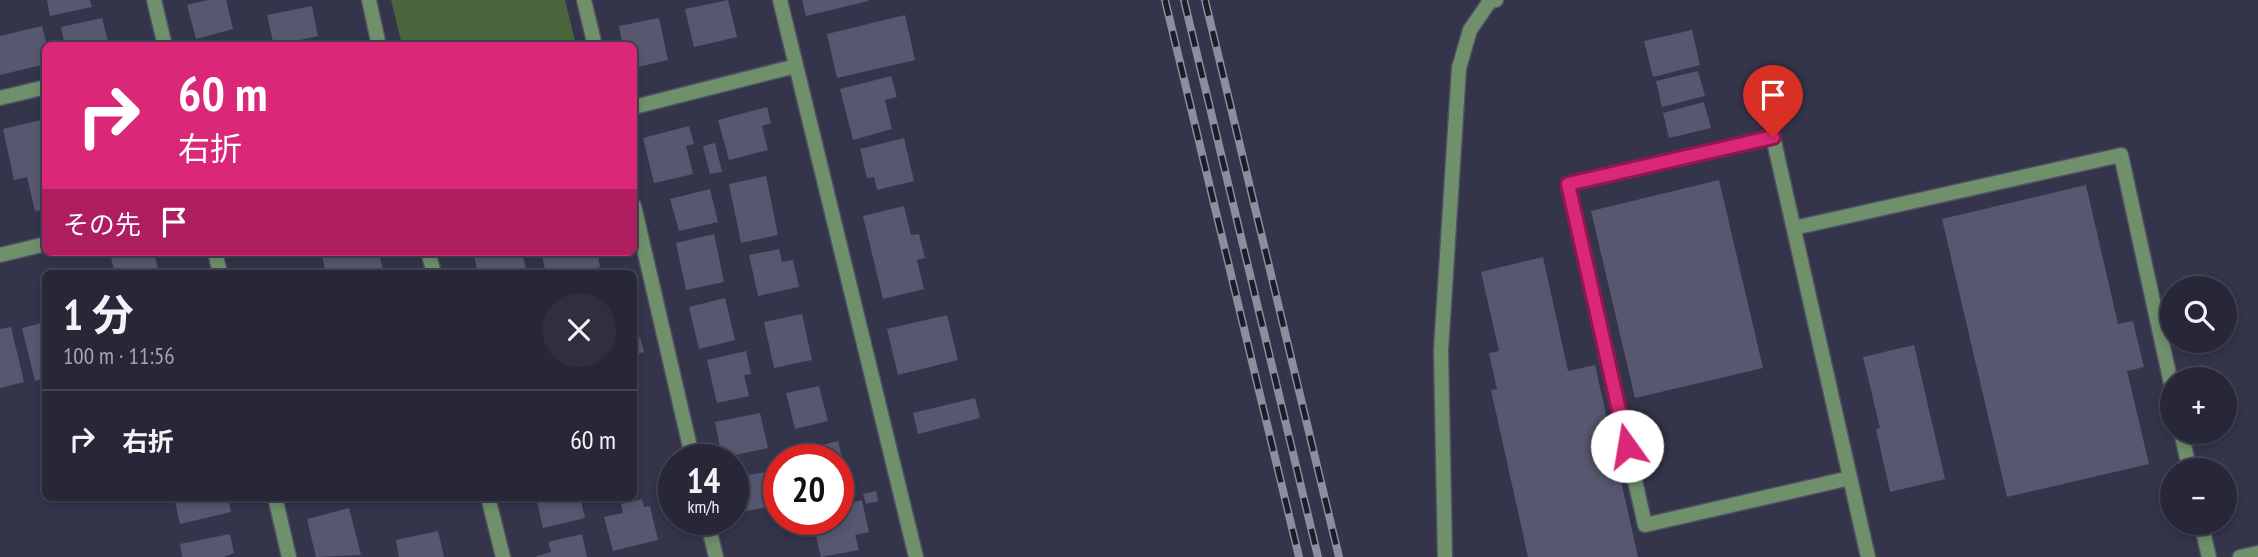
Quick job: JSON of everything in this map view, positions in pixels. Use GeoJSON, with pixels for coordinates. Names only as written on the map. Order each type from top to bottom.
{"type":"FeatureCollection","features":[{"type":"Feature","properties":{"kind":"street"},"geometry":{"type":"LineString","coordinates":[[154,0],[164,42]]}},
{"type":"Feature","properties":{"kind":"street"},"geometry":{"type":"LineString","coordinates":[[369,0],[379,42]]}},
{"type":"Feature","properties":{"kind":"street"},"geometry":{"type":"LineString","coordinates":[[584,0],[594,42]]}},
{"type":"Feature","properties":{"kind":"street"},"geometry":{"type":"LineString","coordinates":[[780,0],[916,557]]}},
{"type":"Feature","properties":{"kind":"street"},"geometry":{"type":"LineString","coordinates":[[1445,557],[1441,350],[1459,68],[1470,30],[1490,1],[1496,0]]}},
{"type":"Feature","properties":{"kind":"street"},"geometry":{"type":"LineString","coordinates":[[637,106],[796,66]]}},
{"type":"Feature","properties":{"kind":"street"},"geometry":{"type":"LineString","coordinates":[[0,98],[42,88]]}},
{"type":"Feature","properties":{"kind":"street"},"geometry":{"type":"LineString","coordinates":[[1850,478],[1645,525],[1568,184],[1773,137],[1868,557]]}},
{"type":"Feature","properties":{"kind":"street"},"geometry":{"type":"LineString","coordinates":[[1794,228],[2121,155],[2167,367]]}},
{"type":"Feature","properties":{"kind":"street"},"geometry":{"type":"LineString","coordinates":[[637,219],[689,444]]}},
{"type":"Feature","properties":{"kind":"street"},"geometry":{"type":"LineString","coordinates":[[0,255],[42,245]]}},
{"type":"Feature","properties":{"kind":"street"},"geometry":{"type":"LineString","coordinates":[[276,501],[289,557]]}},
{"type":"Feature","properties":{"kind":"street"},"geometry":{"type":"LineString","coordinates":[[489,501],[503,557]]}},
{"type":"Feature","properties":{"kind":"street"},"geometry":{"type":"LineString","coordinates":[[711,535],[716,557]]}},
{"type":"Feature","properties":{"kind":"street"},"geometry":{"type":"LineString","coordinates":[[2204,535],[2209,557]]}},
{"type":"Feature","properties":{"kind":"street"},"geometry":{"type":"LineString","coordinates":[[2240,557],[2258,552]]}},
{"type":"Feature","properties":{"kind":"green space"},"geometry":{"type":"Polygon","coordinates":[[[391,0],[565,0],[575,42],[401,42],[391,0]]]}},
{"type":"Feature","properties":{"kind":"building"},"geometry":{"type":"Polygon","coordinates":[[[47,0],[90,0],[92,7],[50,16],[47,0]]]}},
{"type":"Feature","properties":{"kind":"building"},"geometry":{"type":"Polygon","coordinates":[[[208,0],[226,0],[233,29],[196,39],[187,5],[208,0]]]}},
{"type":"Feature","properties":{"kind":"building"},"geometry":{"type":"Polygon","coordinates":[[[728,0],[737,37],[694,47],[685,9],[728,0]]]}},
{"type":"Feature","properties":{"kind":"building"},"geometry":{"type":"Polygon","coordinates":[[[802,0],[868,0],[868,1],[806,16],[802,0]]]}},
{"type":"Feature","properties":{"kind":"building"},"geometry":{"type":"Polygon","coordinates":[[[312,6],[318,36],[292,42],[273,42],[267,15],[312,6]]]}},
{"type":"Feature","properties":{"kind":"building"},"geometry":{"type":"Polygon","coordinates":[[[905,15],[915,60],[837,78],[827,34],[905,15]]]}},
{"type":"Feature","properties":{"kind":"building"},"geometry":{"type":"Polygon","coordinates":[[[102,18],[108,42],[64,42],[61,27],[102,18]]]}},
{"type":"Feature","properties":{"kind":"building"},"geometry":{"type":"Polygon","coordinates":[[[659,18],[668,60],[637,67],[637,42],[622,42],[619,26],[659,18]]]}},
{"type":"Feature","properties":{"kind":"building"},"geometry":{"type":"Polygon","coordinates":[[[42,26],[46,42],[42,42],[42,65],[0,75],[0,36],[42,26]]]}},
{"type":"Feature","properties":{"kind":"building"},"geometry":{"type":"Polygon","coordinates":[[[1692,30],[1700,65],[1653,77],[1644,41],[1692,30]]]}},
{"type":"Feature","properties":{"kind":"building"},"geometry":{"type":"Polygon","coordinates":[[[1698,71],[1705,96],[1662,107],[1656,81],[1698,71]]]}},
{"type":"Feature","properties":{"kind":"building"},"geometry":{"type":"Polygon","coordinates":[[[891,76],[897,97],[885,100],[892,129],[853,140],[840,89],[891,76]]]}},
{"type":"Feature","properties":{"kind":"building"},"geometry":{"type":"Polygon","coordinates":[[[1704,102],[1711,128],[1669,138],[1663,113],[1704,102]]]}},
{"type":"Feature","properties":{"kind":"building"},"geometry":{"type":"Polygon","coordinates":[[[767,107],[771,123],[762,126],[768,150],[729,160],[718,120],[767,107]]]}},
{"type":"Feature","properties":{"kind":"building"},"geometry":{"type":"Polygon","coordinates":[[[42,120],[42,210],[35,211],[27,177],[14,180],[3,129],[42,120]]]}},
{"type":"Feature","properties":{"kind":"building"},"geometry":{"type":"Polygon","coordinates":[[[689,126],[694,144],[686,146],[693,174],[654,183],[643,138],[689,126]]]}},
{"type":"Feature","properties":{"kind":"building"},"geometry":{"type":"Polygon","coordinates":[[[904,138],[914,181],[877,190],[874,177],[867,178],[860,149],[904,138]]]}},
{"type":"Feature","properties":{"kind":"building"},"geometry":{"type":"Polygon","coordinates":[[[715,143],[722,172],[710,174],[703,146],[715,143]]]}},
{"type":"Feature","properties":{"kind":"building"},"geometry":{"type":"Polygon","coordinates":[[[766,176],[778,235],[741,243],[729,184],[766,176]]]}},
{"type":"Feature","properties":{"kind":"building"},"geometry":{"type":"Polygon","coordinates":[[[1719,180],[1763,368],[1635,398],[1591,211],[1719,180]]]}},
{"type":"Feature","properties":{"kind":"building"},"geometry":{"type":"Polygon","coordinates":[[[2086,185],[2118,324],[2133,321],[2144,367],[2127,371],[2149,464],[2007,497],[1942,219],[2086,185]]]}},
{"type":"Feature","properties":{"kind":"building"},"geometry":{"type":"Polygon","coordinates":[[[710,189],[718,222],[679,231],[670,199],[710,189]]]}},
{"type":"Feature","properties":{"kind":"building"},"geometry":{"type":"Polygon","coordinates":[[[904,206],[911,235],[919,234],[925,258],[917,260],[924,289],[883,299],[863,216],[904,206]]]}},
{"type":"Feature","properties":{"kind":"building"},"geometry":{"type":"Polygon","coordinates":[[[714,234],[724,282],[686,290],[676,243],[714,234]]]}},
{"type":"Feature","properties":{"kind":"building"},"geometry":{"type":"Polygon","coordinates":[[[779,249],[782,262],[793,260],[799,287],[758,296],[749,255],[779,249]]]}},
{"type":"Feature","properties":{"kind":"building"},"geometry":{"type":"Polygon","coordinates":[[[155,256],[158,270],[114,270],[111,258],[155,256]]]}},
{"type":"Feature","properties":{"kind":"building"},"geometry":{"type":"Polygon","coordinates":[[[322,256],[380,256],[383,270],[325,270],[322,256]]]}},
{"type":"Feature","properties":{"kind":"building"},"geometry":{"type":"Polygon","coordinates":[[[474,256],[523,256],[526,270],[477,270],[474,256]]]}},
{"type":"Feature","properties":{"kind":"building"},"geometry":{"type":"Polygon","coordinates":[[[542,256],[598,256],[600,267],[592,270],[545,270],[542,256]]]}},
{"type":"Feature","properties":{"kind":"building"},"geometry":{"type":"Polygon","coordinates":[[[1543,257],[1568,371],[1595,365],[1638,557],[1528,557],[1491,390],[1497,389],[1489,353],[1499,351],[1481,272],[1543,257]]]}},
{"type":"Feature","properties":{"kind":"building"},"geometry":{"type":"Polygon","coordinates":[[[725,298],[735,340],[699,349],[689,307],[725,298]]]}},
{"type":"Feature","properties":{"kind":"building"},"geometry":{"type":"Polygon","coordinates":[[[802,314],[812,360],[774,368],[764,322],[802,314]]]}},
{"type":"Feature","properties":{"kind":"building"},"geometry":{"type":"Polygon","coordinates":[[[947,315],[958,360],[898,375],[887,329],[947,315]]]}},
{"type":"Feature","properties":{"kind":"building"},"geometry":{"type":"Polygon","coordinates":[[[42,323],[42,379],[35,381],[22,328],[42,323]]]}},
{"type":"Feature","properties":{"kind":"building"},"geometry":{"type":"Polygon","coordinates":[[[11,327],[24,382],[0,388],[0,329],[11,327]]]}},
{"type":"Feature","properties":{"kind":"building"},"geometry":{"type":"Polygon","coordinates":[[[640,337],[644,352],[637,354],[637,338],[640,337]]]}},
{"type":"Feature","properties":{"kind":"building"},"geometry":{"type":"Polygon","coordinates":[[[1914,345],[1945,479],[1890,492],[1876,429],[1880,428],[1863,357],[1914,345]]]}},
{"type":"Feature","properties":{"kind":"building"},"geometry":{"type":"Polygon","coordinates":[[[746,351],[751,374],[744,375],[749,396],[717,403],[707,360],[746,351]]]}},
{"type":"Feature","properties":{"kind":"building"},"geometry":{"type":"Polygon","coordinates":[[[819,386],[828,421],[795,429],[786,393],[819,386]]]}},
{"type":"Feature","properties":{"kind":"building"},"geometry":{"type":"Polygon","coordinates":[[[975,398],[980,418],[918,434],[913,413],[975,398]]]}},
{"type":"Feature","properties":{"kind":"building"},"geometry":{"type":"Polygon","coordinates":[[[760,413],[767,444],[763,444],[763,449],[749,452],[749,444],[719,444],[715,422],[760,413]]]}},
{"type":"Feature","properties":{"kind":"building"},"geometry":{"type":"Polygon","coordinates":[[[763,472],[763,508],[749,511],[749,475],[763,472]]]}},
{"type":"Feature","properties":{"kind":"building"},"geometry":{"type":"Polygon","coordinates":[[[876,491],[878,501],[866,504],[863,494],[876,491]]]}},
{"type":"Feature","properties":{"kind":"building"},"geometry":{"type":"Polygon","coordinates":[[[642,499],[644,507],[650,506],[658,540],[613,551],[604,517],[623,513],[621,504],[642,499]]]}},
{"type":"Feature","properties":{"kind":"building"},"geometry":{"type":"Polygon","coordinates":[[[862,500],[869,532],[855,535],[859,550],[821,557],[816,535],[854,535],[854,502],[862,500]]]}},
{"type":"Feature","properties":{"kind":"building"},"geometry":{"type":"Polygon","coordinates":[[[175,501],[229,501],[231,512],[180,524],[175,501]]]}},
{"type":"Feature","properties":{"kind":"building"},"geometry":{"type":"Polygon","coordinates":[[[581,501],[585,518],[543,528],[537,502],[581,501]]]}},
{"type":"Feature","properties":{"kind":"building"},"geometry":{"type":"Polygon","coordinates":[[[349,508],[361,555],[316,557],[307,519],[349,508]]]}},
{"type":"Feature","properties":{"kind":"building"},"geometry":{"type":"Polygon","coordinates":[[[438,531],[444,557],[399,557],[396,540],[438,531]]]}},
{"type":"Feature","properties":{"kind":"building"},"geometry":{"type":"Polygon","coordinates":[[[230,534],[234,553],[224,557],[182,557],[180,544],[230,534]]]}},
{"type":"Feature","properties":{"kind":"building"},"geometry":{"type":"Polygon","coordinates":[[[582,534],[587,557],[535,557],[551,552],[548,542],[582,534]]]}},
{"type":"Feature","properties":{"kind":"railway"},"geometry":{"type":"LineString","coordinates":[[1165,0],[1299,557]]}},
{"type":"Feature","properties":{"kind":"railway"},"geometry":{"type":"LineString","coordinates":[[1184,0],[1318,557]]}},
{"type":"Feature","properties":{"kind":"railway"},"geometry":{"type":"LineString","coordinates":[[1205,0],[1339,557]]}},
{"type":"Feature","properties":{"kind":"route"},"geometry":{"type":"LineString","coordinates":[[1627,446],[1568,184],[1773,137]]}}]}
